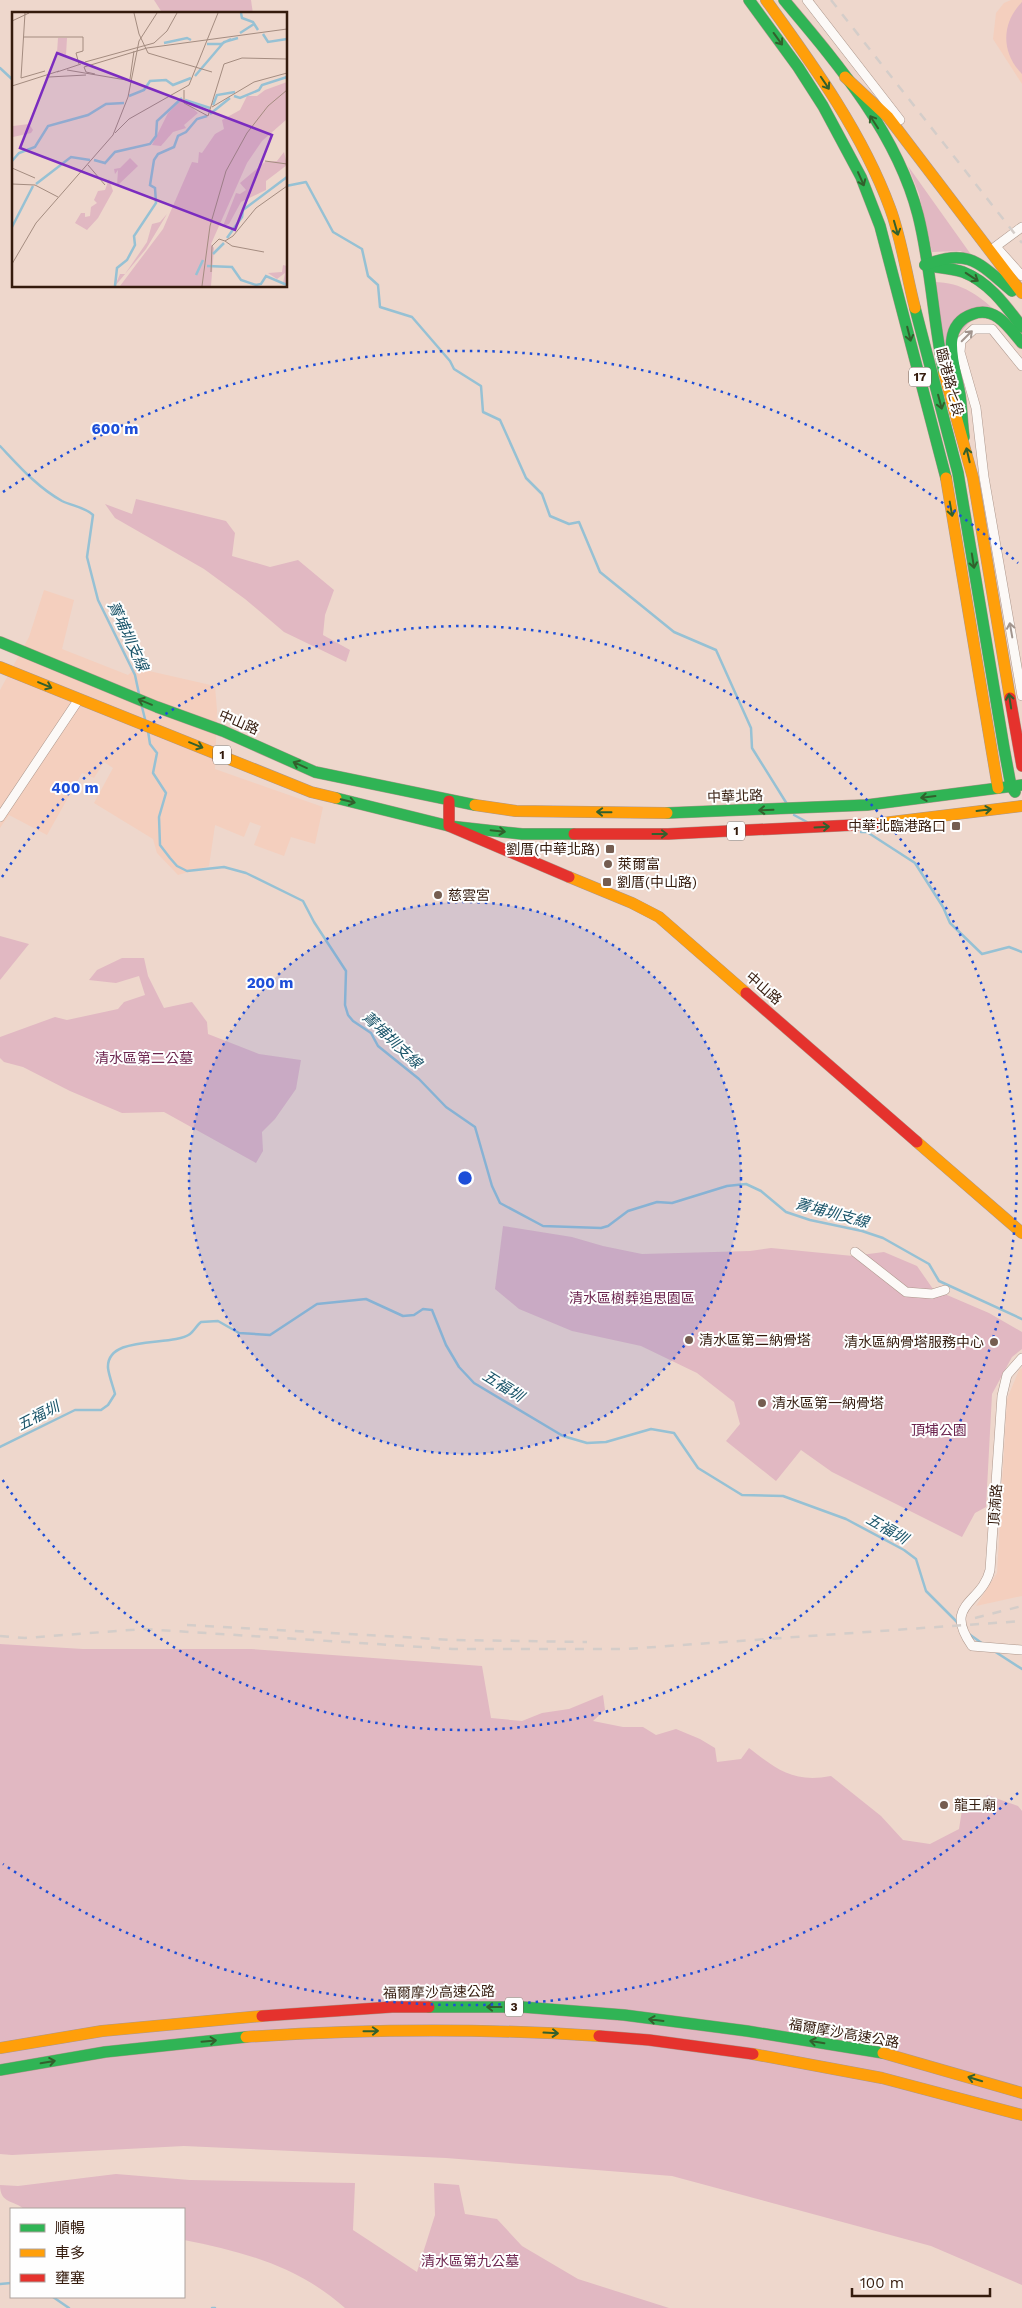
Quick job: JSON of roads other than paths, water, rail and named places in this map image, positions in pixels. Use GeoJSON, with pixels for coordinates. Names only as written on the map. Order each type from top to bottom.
{"type":"FeatureCollection","features":[{"type":"Feature","properties":{"kind":"main road","name":"臨港路七段"},"geometry":{"type":"LineString","coordinates":[[749,0],[798,67],[823,106],[861,177],[880,226],[946,477],[998,788]]}},
{"type":"Feature","properties":{"kind":"main road","name":"臨港路七段"},"geometry":{"type":"LineString","coordinates":[[766,0],[838,101],[891,211],[908,267],[909,285],[958,472],[1016,785],[1022,804]]}},
{"type":"Feature","properties":{"kind":"main road","name":"臨港路七段"},"geometry":{"type":"LineString","coordinates":[[784,0],[845,77],[880,130],[912,193],[918,215],[944,371],[964,437],[973,478],[1022,766]]}},
{"type":"Feature","properties":{"kind":"main road"},"geometry":{"type":"LineString","coordinates":[[845,77],[888,117],[1022,293]]}},
{"type":"Feature","properties":{"kind":"main road"},"geometry":{"type":"LineString","coordinates":[[925,265],[938,258],[954,255],[974,261],[1022,298]]}},
{"type":"Feature","properties":{"kind":"main road"},"geometry":{"type":"LineString","coordinates":[[908,267],[925,265],[964,272],[1001,301],[1022,327]]}},
{"type":"Feature","properties":{"kind":"main road"},"geometry":{"type":"LineString","coordinates":[[964,437],[960,395],[950,353],[950,345],[955,329],[966,317],[986,312],[1007,323],[1022,343]]}},
{"type":"Feature","properties":{"kind":"main road"},"geometry":{"type":"LineString","coordinates":[[946,477],[958,472]]}},
{"type":"Feature","properties":{"kind":"main road","name":"中山路"},"geometry":{"type":"LineString","coordinates":[[0,642],[157,707],[223,731],[315,772],[449,801]]}},
{"type":"Feature","properties":{"kind":"main road","name":"中山路"},"geometry":{"type":"LineString","coordinates":[[0,667],[311,792],[449,826],[632,903],[659,917],[1022,1233]]}},
{"type":"Feature","properties":{"kind":"main road","name":"中華北路"},"geometry":{"type":"LineString","coordinates":[[449,801],[516,811],[663,813],[867,805],[1016,785]]}},
{"type":"Feature","properties":{"kind":"main road"},"geometry":{"type":"LineString","coordinates":[[449,801],[449,826]]}},
{"type":"Feature","properties":{"kind":"main road","name":"1"},"geometry":{"type":"LineString","coordinates":[[449,826],[522,834],[668,834],[864,825],[1022,804]]}},
{"type":"Feature","properties":{"kind":"main road","name":"福爾摩沙高速公路"},"geometry":{"type":"LineString","coordinates":[[0,2048],[102,2031],[244,2017],[392,2007],[522,2007],[624,2015],[737,2030],[881,2053],[1022,2093]]}},
{"type":"Feature","properties":{"kind":"main road","name":"3"},"geometry":{"type":"LineString","coordinates":[[0,2070],[122,2048],[302,2033],[502,2030],[619,2037],[736,2051],[861,2073],[961,2097],[1022,2115]]}},
{"type":"Feature","properties":{"kind":"street"},"geometry":{"type":"LineString","coordinates":[[807,0],[996,247],[1022,276]]}},
{"type":"Feature","properties":{"kind":"street"},"geometry":{"type":"LineString","coordinates":[[996,247],[1022,227]]}},
{"type":"Feature","properties":{"kind":"street"},"geometry":{"type":"LineString","coordinates":[[1022,366],[992,329],[974,329],[961,341],[960,352],[976,408],[984,477],[1022,696]]}},
{"type":"Feature","properties":{"kind":"street"},"geometry":{"type":"LineString","coordinates":[[0,817],[79,699]]}},
{"type":"Feature","properties":{"kind":"street"},"geometry":{"type":"LineString","coordinates":[[855,1252],[906,1292],[932,1294],[945,1290]]}},
{"type":"Feature","properties":{"kind":"street","name":"頂湳路"},"geometry":{"type":"LineString","coordinates":[[1022,1358],[1007,1375],[1002,1396],[989,1577],[960,1617],[964,1634],[972,1646],[1022,1650]]}},
{"type":"Feature","properties":{"kind":"waterway"},"geometry":{"type":"LineString","coordinates":[[0,68],[12,79]]}},
{"type":"Feature","properties":{"kind":"waterway"},"geometry":{"type":"LineString","coordinates":[[288,186],[306,182],[333,232],[362,249],[368,276],[378,285],[380,307],[412,317],[450,361],[454,369],[481,386],[483,412],[500,420],[526,478],[542,494],[550,516],[569,524],[579,522],[600,572],[674,632],[716,650],[751,728],[752,748],[787,804]]}},
{"type":"Feature","properties":{"kind":"waterway","name":"菁埔圳支線"},"geometry":{"type":"LineString","coordinates":[[0,446],[44,489],[62,501],[82,508],[93,515],[87,557],[98,600],[135,675],[139,694]]}},
{"type":"Feature","properties":{"kind":"waterway","name":"菁埔圳支線"},"geometry":{"type":"LineString","coordinates":[[142,707],[145,719]]}},
{"type":"Feature","properties":{"kind":"waterway","name":"菁埔圳支線"},"geometry":{"type":"LineString","coordinates":[[148,731],[150,744],[157,753],[153,773],[166,793],[159,817],[160,845],[177,866],[187,871],[224,867],[246,873],[303,901],[314,922],[346,971],[345,1005],[348,1015],[353,1021],[371,1033],[378,1046],[419,1079],[446,1107],[475,1127],[492,1186],[500,1203],[543,1226],[601,1228],[608,1226],[628,1211],[657,1202],[672,1203],[727,1186],[746,1184],[761,1191],[786,1212],[810,1220],[862,1231],[883,1238],[929,1264],[939,1281],[1022,1319]]}},
{"type":"Feature","properties":{"kind":"waterway"},"geometry":{"type":"LineString","coordinates":[[794,815],[807,822]]}},
{"type":"Feature","properties":{"kind":"waterway"},"geometry":{"type":"LineString","coordinates":[[861,832],[867,832],[915,863],[943,907],[950,923],[982,954],[1009,947],[1022,952]]}},
{"type":"Feature","properties":{"kind":"waterway","name":"五福圳"},"geometry":{"type":"LineString","coordinates":[[0,1447],[75,1410],[101,1410],[108,1405],[115,1394],[108,1368],[110,1357],[117,1350],[142,1343],[181,1338],[190,1334],[201,1322],[218,1321],[239,1333],[270,1335],[317,1304],[366,1299],[403,1316],[414,1315],[423,1309],[432,1310],[446,1345],[459,1367],[474,1383],[563,1436],[587,1443],[606,1442],[651,1429],[674,1433],[698,1468],[742,1495],[783,1496],[846,1519],[904,1550],[916,1559],[926,1591],[958,1623]]}},
{"type":"Feature","properties":{"kind":"waterway","name":"五福圳"},"geometry":{"type":"LineString","coordinates":[[969,1634],[983,1644]]}},
{"type":"Feature","properties":{"kind":"waterway","name":"五福圳"},"geometry":{"type":"LineString","coordinates":[[994,1651],[1022,1669]]}},
{"type":"Feature","properties":{"kind":"waterway"},"geometry":{"type":"LineString","coordinates":[[0,2284],[10,2283]]}},
{"type":"Feature","properties":{"kind":"waterway"},"geometry":{"type":"LineString","coordinates":[[54,2298],[69,2308]]}},
{"type":"Feature","properties":{"kind":"railway"},"geometry":{"type":"LineString","coordinates":[[831,0],[1022,243]]}},
{"type":"Feature","properties":{"kind":"railway"},"geometry":{"type":"LineString","coordinates":[[975,1618],[1022,1606]]}},
{"type":"Feature","properties":{"kind":"railway"},"geometry":{"type":"LineString","coordinates":[[0,1636],[25,1638],[143,1629],[453,1649],[626,1649],[1022,1621]]}},
{"type":"Feature","properties":{"kind":"railway"},"geometry":{"type":"LineString","coordinates":[[187,1625],[454,1640],[587,1642]]}},
{"type":"Feature","properties":{"kind":"place","name":"中華北臨港路口"},"geometry":{"type":"Point","coordinates":[956,826]}},
{"type":"Feature","properties":{"kind":"place","name":"劉厝(中華北路)"},"geometry":{"type":"Point","coordinates":[610,849]}},
{"type":"Feature","properties":{"kind":"place","name":"萊爾富"},"geometry":{"type":"Point","coordinates":[608,864]}},
{"type":"Feature","properties":{"kind":"place","name":"劉厝(中山路)"},"geometry":{"type":"Point","coordinates":[607,882]}},
{"type":"Feature","properties":{"kind":"place","name":"慈雲宮"},"geometry":{"type":"Point","coordinates":[438,895]}},
{"type":"Feature","properties":{"kind":"place","name":"清水區第二納骨塔"},"geometry":{"type":"Point","coordinates":[689,1340]}},
{"type":"Feature","properties":{"kind":"place","name":"清水區納骨塔服務中心"},"geometry":{"type":"Point","coordinates":[994,1342]}},
{"type":"Feature","properties":{"kind":"place","name":"清水區第一納骨塔"},"geometry":{"type":"Point","coordinates":[762,1403]}},
{"type":"Feature","properties":{"kind":"place","name":"龍王廟"},"geometry":{"type":"Point","coordinates":[944,1805]}},
{"type":"Feature","properties":{"kind":"park label","name":"清水區第二公墓"},"geometry":{"type":"Point","coordinates":[144,1058]}},
{"type":"Feature","properties":{"kind":"park label","name":"清水區樹葬追思園區"},"geometry":{"type":"Point","coordinates":[632,1298]}},
{"type":"Feature","properties":{"kind":"park label","name":"頂埔公園"},"geometry":{"type":"Point","coordinates":[939,1430]}},
{"type":"Feature","properties":{"kind":"park label","name":"清水區第九公墓"},"geometry":{"type":"Point","coordinates":[470,2261]}}]}
